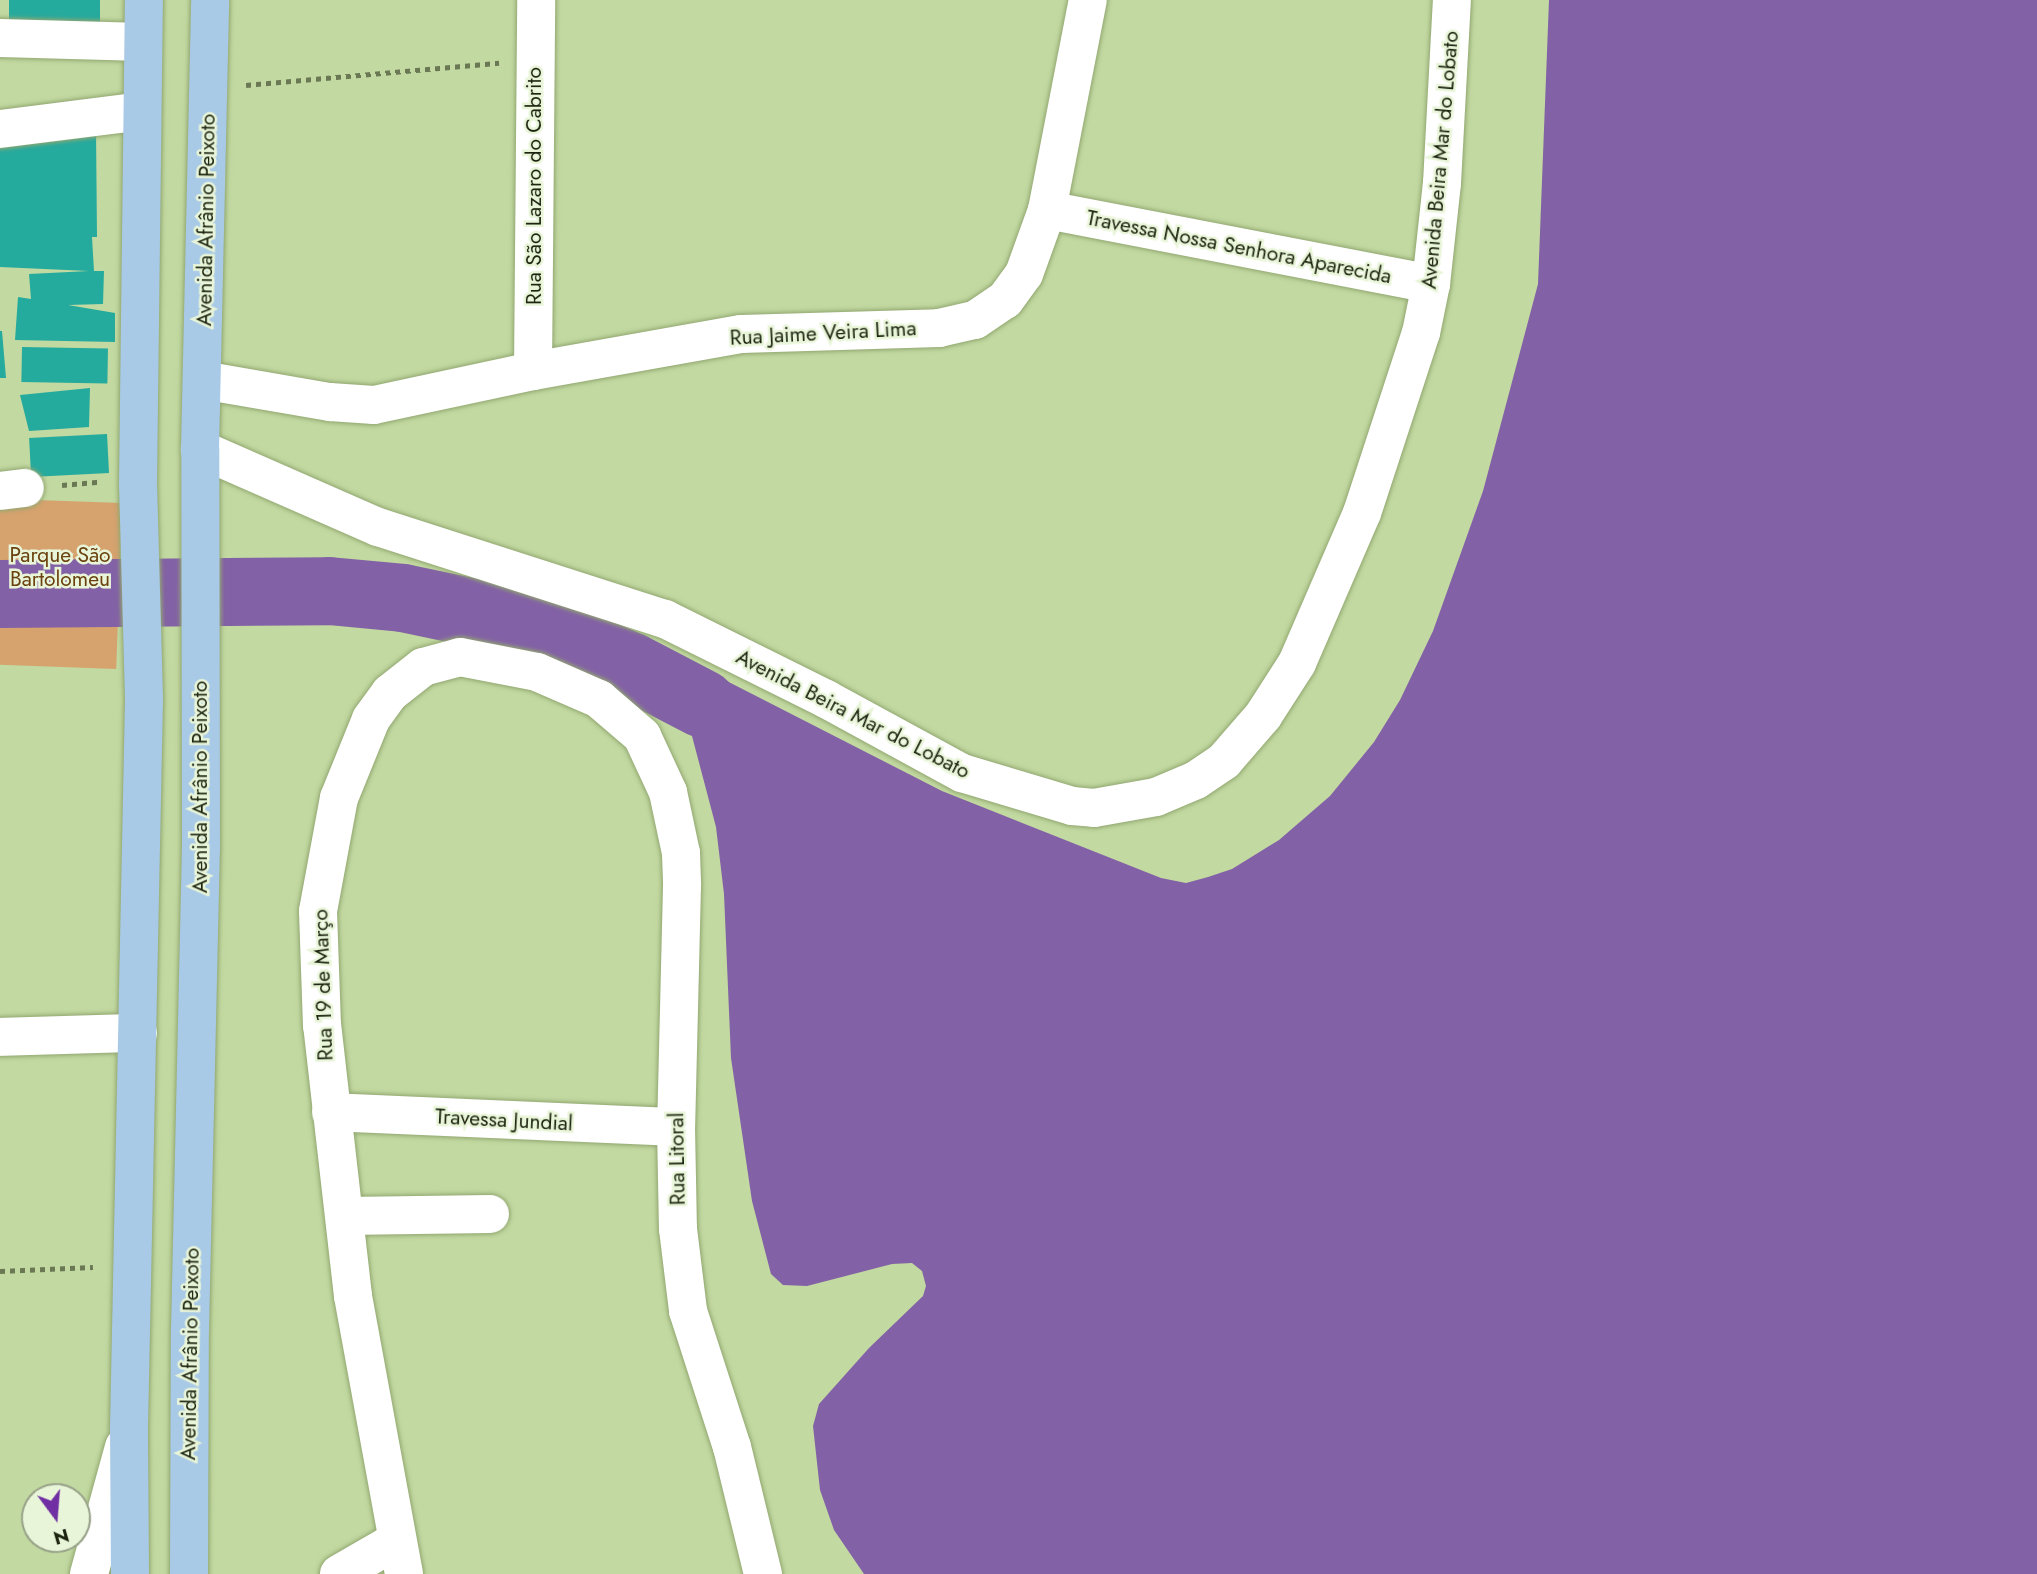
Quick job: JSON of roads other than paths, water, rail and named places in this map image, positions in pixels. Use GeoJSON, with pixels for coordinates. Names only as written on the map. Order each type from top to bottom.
{"type":"FeatureCollection","features":[{"type":"Feature","properties":{"kind":"main road"},"geometry":{"type":"LineString","coordinates":[[130,1574],[129,1428],[144,698],[138,481],[144,0]]}},
{"type":"Feature","properties":{"kind":"main road","name":"Avenida Afrânio Peixoto"},"geometry":{"type":"LineString","coordinates":[[189,1574],[189,1343],[201,849],[200,449],[210,0]]}},
{"type":"Feature","properties":{"kind":"street","name":"Rua São Lazaro do Cabrito"},"geometry":{"type":"LineString","coordinates":[[533,371],[536,0]]}},
{"type":"Feature","properties":{"kind":"street","name":"Rua Jaime Veira Lima"},"geometry":{"type":"LineString","coordinates":[[202,380],[360,405],[754,332],[939,328],[975,320],[1005,300],[1024,274],[1047,210],[1088,0]]}},
{"type":"Feature","properties":{"kind":"street","name":"Avenida Beira Mar do Lobato"},"geometry":{"type":"LineString","coordinates":[[200,449],[378,527],[665,619],[826,699],[962,773],[1056,803],[1094,808],[1123,804],[1178,789],[1224,761],[1281,690],[1297,663],[1362,513],[1421,333],[1431,284],[1442,183],[1452,0]]}},
{"type":"Feature","properties":{"kind":"street"},"geometry":{"type":"LineString","coordinates":[[0,38],[143,42]]}},
{"type":"Feature","properties":{"kind":"street"},"geometry":{"type":"LineString","coordinates":[[0,129],[142,111]]}},
{"type":"Feature","properties":{"kind":"street","name":"Travessa Nossa Senhora Aparecida"},"geometry":{"type":"LineString","coordinates":[[1047,210],[1431,284]]}},
{"type":"Feature","properties":{"kind":"street","name":"Rua 19 de Março"},"geometry":{"type":"LineString","coordinates":[[400,1557],[353,1296],[322,1026],[318,937],[322,880],[339,798],[371,719],[390,693],[430,664],[473,658],[537,672],[591,694],[645,740]]}},
{"type":"Feature","properties":{"kind":"street","name":"Rua Litoral"},"geometry":{"type":"LineString","coordinates":[[645,740],[668,792],[681,853],[676,1128],[678,1229],[688,1311],[732,1447],[763,1574]]}},
{"type":"Feature","properties":{"kind":"street"},"geometry":{"type":"LineString","coordinates":[[0,1037],[138,1033]]}},
{"type":"Feature","properties":{"kind":"street","name":"Travessa Jundial"},"geometry":{"type":"LineString","coordinates":[[331,1112],[676,1128]]}},
{"type":"Feature","properties":{"kind":"street"},"geometry":{"type":"LineString","coordinates":[[345,1216],[490,1213]]}},
{"type":"Feature","properties":{"kind":"street"},"geometry":{"type":"LineString","coordinates":[[89,1574],[129,1428]]}},
{"type":"Feature","properties":{"kind":"street"},"geometry":{"type":"LineString","coordinates":[[339,1574],[400,1557]]}},
{"type":"Feature","properties":{"kind":"waterway"},"geometry":{"type":"LineString","coordinates":[[0,594],[329,591],[403,598],[475,613],[570,641],[630,666],[703,704]]}},
{"type":"Feature","properties":{"kind":"park label","name":"Parque São Bartolomeu"},"geometry":{"type":"Point","coordinates":[60,567]}}]}
